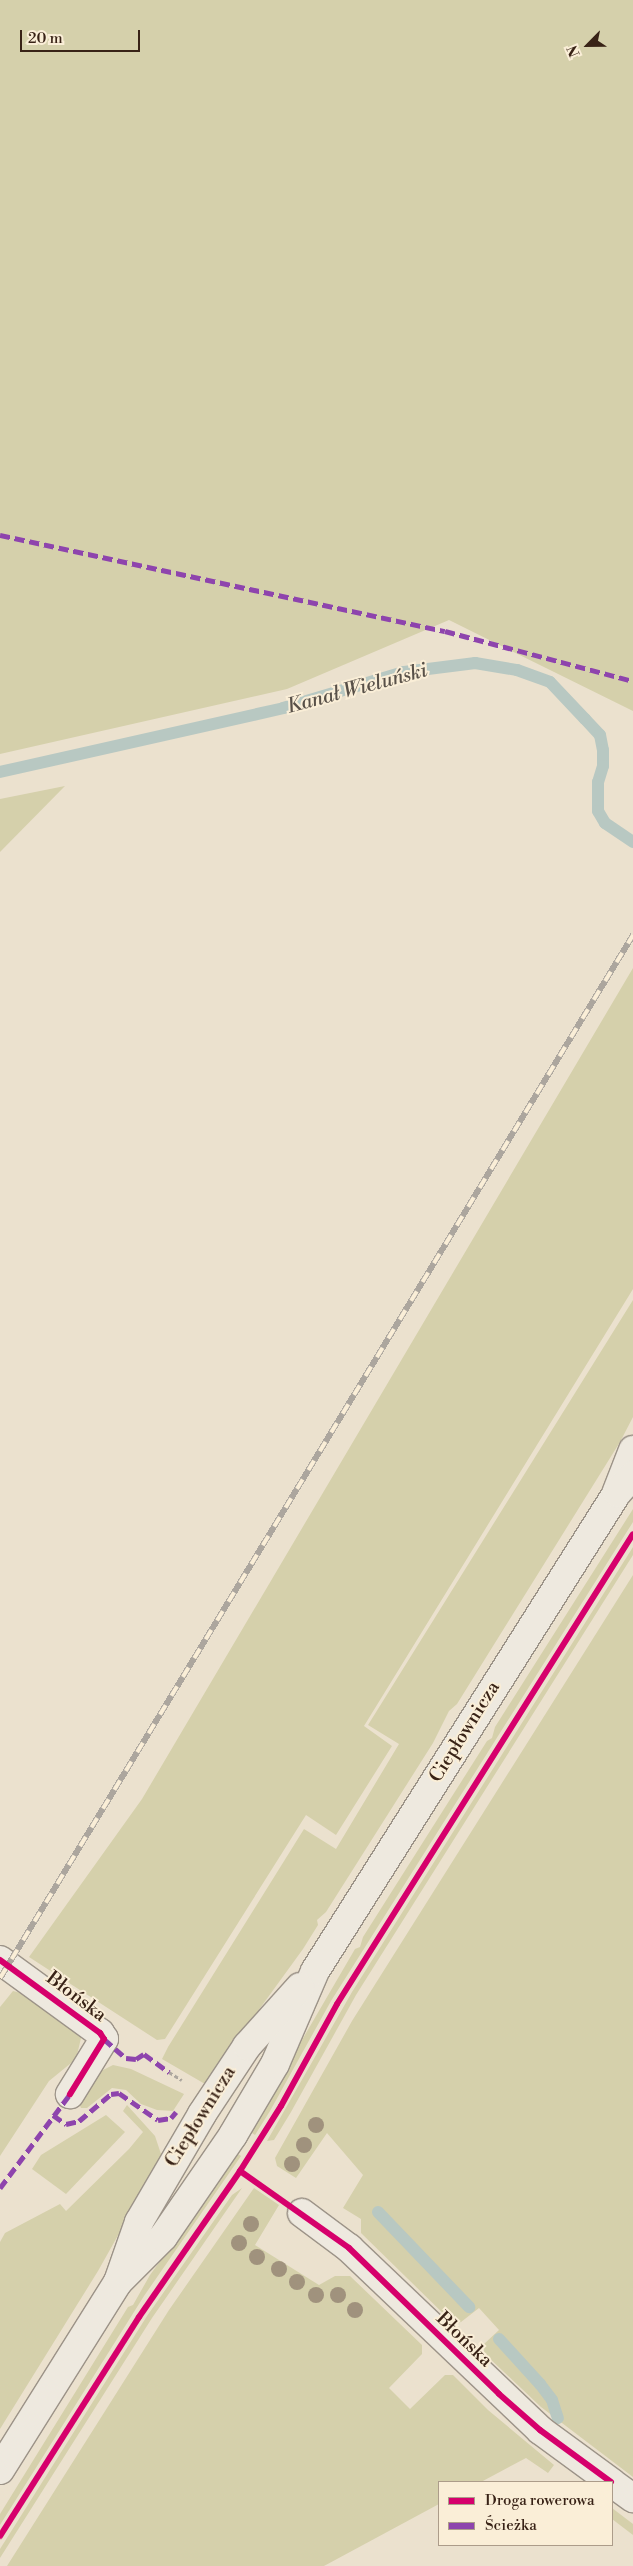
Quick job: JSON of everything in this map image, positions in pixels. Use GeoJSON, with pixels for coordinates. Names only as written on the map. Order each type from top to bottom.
{"type":"FeatureCollection","features":[{"type":"Feature","properties":{"kind":"main road","name":"Ciepłownicza"},"geometry":{"type":"LineString","coordinates":[[118,2282],[163,2237],[233,2135],[275,2064],[315,1971],[625,1484],[633,1450]]}},
{"type":"Feature","properties":{"kind":"main road","name":"Błońska"},"geometry":{"type":"LineString","coordinates":[[0,1960],[100,2032],[104,2039],[70,2094]]}},
{"type":"Feature","properties":{"kind":"main road","name":"Ciepłownicza"},"geometry":{"type":"LineString","coordinates":[[0,2470],[118,2282],[139,2222],[216,2090],[247,2046],[315,1971]]}},
{"type":"Feature","properties":{"kind":"main road","name":"Błońska"},"geometry":{"type":"LineString","coordinates":[[302,2213],[349,2248],[540,2430],[610,2481]]}},
{"type":"Feature","properties":{"kind":"main road","name":"Błońska"},"geometry":{"type":"LineString","coordinates":[[613,2483],[633,2498]]}},
{"type":"Feature","properties":{"kind":"shaded area"},"geometry":{"type":"Polygon","coordinates":[[[0,0],[633,0],[633,711],[449,620],[287,689],[0,754],[0,0]]]}},
{"type":"Feature","properties":{"kind":"shaded area"},"geometry":{"type":"Polygon","coordinates":[[[65,786],[0,852],[0,799],[65,786]]]}},
{"type":"Feature","properties":{"kind":"shaded area"},"geometry":{"type":"Polygon","coordinates":[[[633,968],[633,1289],[364,1726],[392,1746],[336,1835],[306,1815],[165,2039],[157,2040],[29,1957],[142,1799],[633,968]]]}},
{"type":"Feature","properties":{"kind":"shaded area"},"geometry":{"type":"Polygon","coordinates":[[[633,1300],[633,1417],[620,1442],[457,1704],[449,1711],[433,1743],[326,1912],[317,1920],[318,1925],[303,1949],[205,2084],[162,2059],[304,1829],[336,1849],[399,1744],[368,1725],[633,1300]]]}},
{"type":"Feature","properties":{"kind":"shaded area"},"geometry":{"type":"Polygon","coordinates":[[[633,1509],[633,1522],[331,2001],[255,2135],[249,2131],[355,1949],[360,1947],[363,1937],[487,1741],[492,1738],[495,1727],[633,1509]]]}},
{"type":"Feature","properties":{"kind":"shaded area"},"geometry":{"type":"Polygon","coordinates":[[[633,1547],[633,1555],[356,1995],[274,2140],[267,2141],[352,1992],[633,1547]]]}},
{"type":"Feature","properties":{"kind":"shaded area"},"geometry":{"type":"Polygon","coordinates":[[[633,1575],[633,2477],[541,2407],[484,2353],[484,2344],[499,2330],[479,2308],[461,2322],[454,2324],[361,2233],[361,2219],[343,2208],[363,2175],[327,2133],[296,2178],[277,2166],[275,2158],[352,2021],[633,1575]]]}},
{"type":"Feature","properties":{"kind":"shaded area"},"geometry":{"type":"Polygon","coordinates":[[[13,1991],[21,1993],[82,2034],[76,2059],[49,2081],[0,2156],[0,2007],[13,1991]]]}},
{"type":"Feature","properties":{"kind":"shaded area"},"geometry":{"type":"Polygon","coordinates":[[[113,2065],[131,2069],[184,2094],[173,2111],[157,2110],[141,2104],[126,2090],[112,2088],[87,2108],[81,2108],[77,2099],[101,2071],[113,2065]]]}},
{"type":"Feature","properties":{"kind":"shaded area"},"geometry":{"type":"Polygon","coordinates":[[[127,2105],[155,2136],[162,2157],[98,2271],[0,2429],[0,2242],[5,2233],[60,2204],[66,2211],[129,2149],[143,2132],[123,2111],[127,2105]]]}},
{"type":"Feature","properties":{"kind":"shaded area"},"geometry":{"type":"Polygon","coordinates":[[[106,2115],[125,2132],[66,2194],[32,2169],[41,2155],[106,2115]]]}},
{"type":"Feature","properties":{"kind":"shaded area"},"geometry":{"type":"Polygon","coordinates":[[[238,2154],[241,2156],[144,2296],[0,2525],[0,2514],[128,2307],[133,2305],[150,2275],[238,2154]]]}},
{"type":"Feature","properties":{"kind":"shaded area"},"geometry":{"type":"Polygon","coordinates":[[[242,2188],[152,2318],[0,2558],[0,2549],[147,2316],[232,2195],[242,2188]]]}},
{"type":"Feature","properties":{"kind":"shaded area"},"geometry":{"type":"Polygon","coordinates":[[[254,2188],[279,2205],[255,2245],[319,2285],[335,2276],[350,2276],[422,2345],[422,2354],[389,2388],[410,2409],[445,2375],[453,2375],[488,2410],[554,2465],[548,2473],[526,2458],[483,2481],[438,2481],[438,2505],[324,2566],[7,2566],[169,2310],[254,2188]]]}},
{"type":"Feature","properties":{"kind":"shaded area"},"geometry":{"type":"Polygon","coordinates":[[[613,2509],[633,2524],[633,2535],[613,2520],[613,2509]]]}},
{"type":"Feature","properties":{"kind":"waterway","name":"Kanał Wieluński"},"geometry":{"type":"LineString","coordinates":[[0,772],[283,708],[404,672],[475,663],[517,670],[550,682],[600,735],[603,750],[603,766],[598,782],[598,811],[605,823],[633,842]]}},
{"type":"Feature","properties":{"kind":"waterway"},"geometry":{"type":"LineString","coordinates":[[378,2212],[469,2307]]}},
{"type":"Feature","properties":{"kind":"waterway"},"geometry":{"type":"LineString","coordinates":[[499,2339],[552,2400],[558,2418]]}},
{"type":"Feature","properties":{"kind":"railway"},"geometry":{"type":"LineString","coordinates":[[0,1978],[633,935]]}},
{"type":"Feature","properties":{"kind":"marked path"},"geometry":{"type":"LineString","coordinates":[[0,535],[445,631],[633,681]]}},
{"type":"Feature","properties":{"kind":"marked path"},"geometry":{"type":"LineString","coordinates":[[104,2039],[126,2058],[136,2059],[144,2054],[169,2072]]}},
{"type":"Feature","properties":{"kind":"marked path"},"geometry":{"type":"LineString","coordinates":[[53,2115],[66,2124],[79,2121],[111,2094],[119,2093],[158,2120],[171,2118],[176,2112]]}},
{"type":"Feature","properties":{"kind":"marked path"},"geometry":{"type":"LineString","coordinates":[[0,2188],[70,2094]]}},
{"type":"Feature","properties":{"kind":"cycle path"},"geometry":{"type":"LineString","coordinates":[[0,2536],[139,2317],[240,2171],[281,2106],[337,2004],[633,1534]]}},
{"type":"Feature","properties":{"kind":"cycle path"},"geometry":{"type":"LineString","coordinates":[[0,1960],[100,2033],[104,2039],[70,2094]]}},
{"type":"Feature","properties":{"kind":"cycle path"},"geometry":{"type":"LineString","coordinates":[[240,2171],[349,2248],[499,2394],[540,2430],[610,2481]]}}]}
